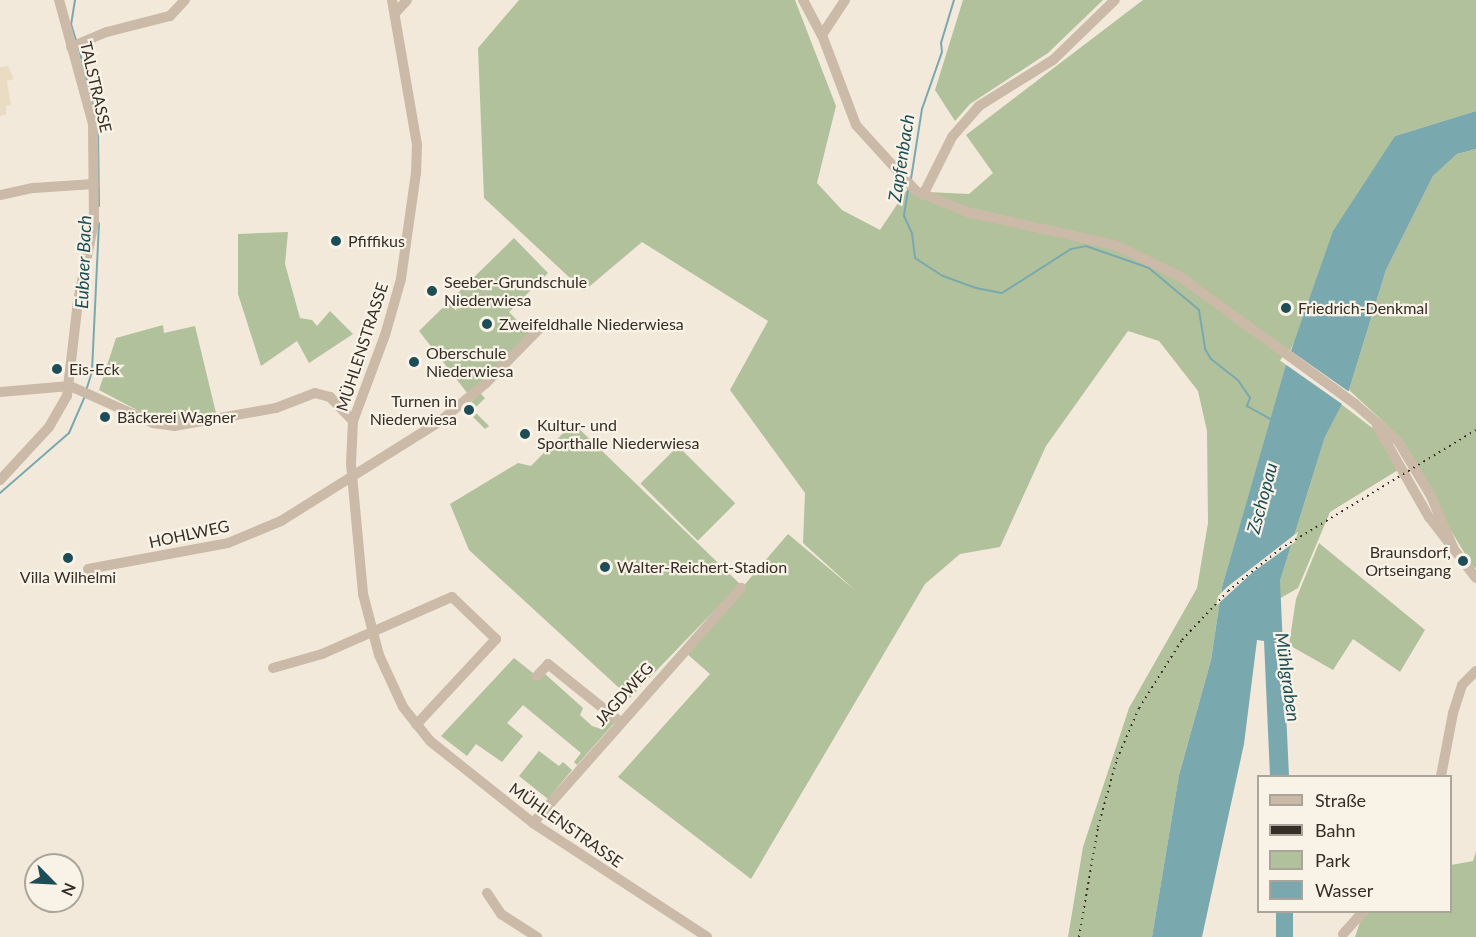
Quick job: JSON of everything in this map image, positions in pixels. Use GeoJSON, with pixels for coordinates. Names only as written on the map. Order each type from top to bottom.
{"type":"FeatureCollection","features":[{"type":"Feature","properties":{"kind":"street","name":"TALSTRASSE"},"geometry":{"type":"LineString","coordinates":[[0,480],[50,427],[75,387],[78,301],[94,222],[93,124],[77,44],[59,0]]}},
{"type":"Feature","properties":{"kind":"street"},"geometry":{"type":"LineString","coordinates":[[77,44],[170,16],[185,0]]}},
{"type":"Feature","properties":{"kind":"street","name":"MÜHLENSTRASSE"},"geometry":{"type":"LineString","coordinates":[[392,0],[396,12],[417,145],[416,172],[399,287],[353,421],[353,477],[357,542],[373,633],[393,688],[416,725],[533,823],[707,937]]}},
{"type":"Feature","properties":{"kind":"street"},"geometry":{"type":"LineString","coordinates":[[396,12],[407,0]]}},
{"type":"Feature","properties":{"kind":"street"},"geometry":{"type":"LineString","coordinates":[[803,0],[822,35],[856,125],[919,193],[967,212],[1057,230],[1132,252],[1179,276],[1370,416],[1429,517],[1476,578]]}},
{"type":"Feature","properties":{"kind":"street"},"geometry":{"type":"LineString","coordinates":[[822,35],[845,0]]}},
{"type":"Feature","properties":{"kind":"street"},"geometry":{"type":"LineString","coordinates":[[919,193],[952,137],[972,112],[1053,60],[1116,0]]}},
{"type":"Feature","properties":{"kind":"street"},"geometry":{"type":"LineString","coordinates":[[0,195],[33,188],[94,184]]}},
{"type":"Feature","properties":{"kind":"street","name":"HOHLWEG"},"geometry":{"type":"LineString","coordinates":[[88,569],[228,543],[281,521],[439,422],[486,383],[540,328]]}},
{"type":"Feature","properties":{"kind":"street"},"geometry":{"type":"LineString","coordinates":[[0,392],[75,387],[153,423],[174,426],[276,408],[315,393],[330,397],[353,421]]}},
{"type":"Feature","properties":{"kind":"street","name":"JAGDWEG"},"geometry":{"type":"LineString","coordinates":[[533,823],[619,721],[741,588]]}},
{"type":"Feature","properties":{"kind":"street"},"geometry":{"type":"LineString","coordinates":[[273,668],[322,654],[452,597],[496,639],[416,725]]}},
{"type":"Feature","properties":{"kind":"street"},"geometry":{"type":"LineString","coordinates":[[537,676],[548,664],[619,721]]}},
{"type":"Feature","properties":{"kind":"street"},"geometry":{"type":"LineString","coordinates":[[1441,775],[1453,713],[1462,685],[1476,671]]}},
{"type":"Feature","properties":{"kind":"street"},"geometry":{"type":"LineString","coordinates":[[487,893],[501,914],[537,937]]}},
{"type":"Feature","properties":{"kind":"street"},"geometry":{"type":"LineString","coordinates":[[1343,934],[1362,913]]}},
{"type":"Feature","properties":{"kind":"green space"},"geometry":{"type":"Polygon","coordinates":[[[519,0],[795,0],[836,106],[817,183],[842,210],[880,230],[906,191],[969,194],[993,173],[966,135],[1143,0],[1476,0],[1476,111],[1395,136],[1291,349],[1222,587],[1211,660],[1179,775],[1152,937],[1068,937],[1083,847],[1129,708],[1197,588],[1208,523],[1207,431],[1198,391],[1159,341],[1128,331],[1046,446],[1000,547],[960,554],[925,584],[751,879],[618,777],[710,674],[686,653],[788,534],[857,592],[803,543],[805,493],[730,390],[768,321],[642,242],[584,291],[484,198],[478,48],[519,0]]]}},
{"type":"Feature","properties":{"kind":"green space"},"geometry":{"type":"Polygon","coordinates":[[[963,0],[1103,0],[1048,53],[970,104],[955,121],[935,90],[963,0]]]}},
{"type":"Feature","properties":{"kind":"green space"},"geometry":{"type":"Polygon","coordinates":[[[1476,149],[1476,567],[1474,569],[1389,427],[1349,390],[1386,270],[1433,176],[1457,154],[1476,149]]]}},
{"type":"Feature","properties":{"kind":"green space"},"geometry":{"type":"Polygon","coordinates":[[[288,232],[285,264],[300,318],[312,320],[317,326],[330,311],[353,334],[309,363],[297,341],[261,366],[238,294],[238,234],[288,232]]]}},
{"type":"Feature","properties":{"kind":"green space"},"geometry":{"type":"Polygon","coordinates":[[[514,238],[548,273],[509,312],[530,334],[468,394],[419,331],[514,238]]]}},
{"type":"Feature","properties":{"kind":"green space"},"geometry":{"type":"Polygon","coordinates":[[[163,325],[164,333],[195,326],[216,413],[180,420],[150,417],[99,390],[116,338],[163,325]]]}},
{"type":"Feature","properties":{"kind":"green space"},"geometry":{"type":"Polygon","coordinates":[[[480,393],[485,398],[473,410],[489,426],[485,429],[465,409],[480,393]]]}},
{"type":"Feature","properties":{"kind":"green space"},"geometry":{"type":"Polygon","coordinates":[[[1341,404],[1375,430],[1398,470],[1330,512],[1298,588],[1279,599],[1280,581],[1325,437],[1341,404]]]}},
{"type":"Feature","properties":{"kind":"green space","name":"Walter-Reichert-Stadion"},"geometry":{"type":"Polygon","coordinates":[[[573,423],[740,584],[630,698],[469,550],[450,504],[518,463],[531,466],[573,423]]]}},
{"type":"Feature","properties":{"kind":"green space"},"geometry":{"type":"Polygon","coordinates":[[[678,446],[735,503],[698,541],[641,483],[678,446]]]}},
{"type":"Feature","properties":{"kind":"green space"},"geometry":{"type":"Polygon","coordinates":[[[1319,543],[1425,630],[1400,672],[1353,639],[1333,670],[1289,645],[1296,599],[1319,543]]]}},
{"type":"Feature","properties":{"kind":"green space"},"geometry":{"type":"Polygon","coordinates":[[[514,658],[538,677],[544,673],[583,708],[580,715],[592,726],[601,729],[609,720],[593,706],[615,722],[577,765],[574,762],[581,753],[523,705],[507,723],[523,736],[502,762],[476,744],[467,756],[441,736],[514,658]]]}},
{"type":"Feature","properties":{"kind":"green space"},"geometry":{"type":"Polygon","coordinates":[[[539,751],[559,766],[563,762],[572,770],[548,799],[519,776],[539,751]]]}},
{"type":"Feature","properties":{"kind":"green space"},"geometry":{"type":"Polygon","coordinates":[[[1476,851],[1476,937],[1355,937],[1360,922],[1368,913],[1452,913],[1452,865],[1473,861],[1476,851]]]}},
{"type":"Feature","properties":{"kind":"shaded area"},"geometry":{"type":"Polygon","coordinates":[[[8,66],[14,79],[7,81],[11,105],[6,106],[6,115],[0,116],[0,67],[8,66]]]}},
{"type":"Feature","properties":{"kind":"water","name":"Zschopau"},"geometry":{"type":"Polygon","coordinates":[[[1476,111],[1476,149],[1457,154],[1433,176],[1386,270],[1349,390],[1325,437],[1280,581],[1289,775],[1270,775],[1264,641],[1257,640],[1244,744],[1202,937],[1152,937],[1179,775],[1211,660],[1222,587],[1285,368],[1333,231],[1395,136],[1476,111]]]}},
{"type":"Feature","properties":{"kind":"water"},"geometry":{"type":"Polygon","coordinates":[[[1276,913],[1293,913],[1293,937],[1276,937],[1276,913]]]}},
{"type":"Feature","properties":{"kind":"pier"},"geometry":{"type":"Polygon","coordinates":[[[1288,349],[1351,393],[1343,405],[1280,360],[1288,349]]]}},
{"type":"Feature","properties":{"kind":"pier"},"geometry":{"type":"Polygon","coordinates":[[[1298,532],[1295,542],[1253,572],[1216,606],[1218,596],[1227,587],[1298,532]]]}},
{"type":"Feature","properties":{"kind":"waterway","name":"Eubaer Bach"},"geometry":{"type":"LineString","coordinates":[[75,0],[71,24],[76,40]]}},
{"type":"Feature","properties":{"kind":"waterway","name":"Zapfenbach"},"geometry":{"type":"LineString","coordinates":[[911,179],[922,109],[942,52],[941,43],[954,0]]}},
{"type":"Feature","properties":{"kind":"waterway","name":"Eubaer Bach"},"geometry":{"type":"LineString","coordinates":[[79,49],[95,113]]}},
{"type":"Feature","properties":{"kind":"waterway","name":"Eubaer Bach"},"geometry":{"type":"LineString","coordinates":[[98,133],[99,206]]}},
{"type":"Feature","properties":{"kind":"waterway","name":"Zapfenbach"},"geometry":{"type":"LineString","coordinates":[[908,190],[904,216],[912,233],[915,258],[943,276],[976,288],[1002,293],[1071,249],[1086,246],[1149,268],[1199,310],[1205,349],[1211,359],[1238,380],[1250,398],[1247,406],[1272,420]]}},
{"type":"Feature","properties":{"kind":"waterway","name":"Eubaer Bach"},"geometry":{"type":"LineString","coordinates":[[86,391],[92,371],[99,223]]}},
{"type":"Feature","properties":{"kind":"waterway","name":"Eubaer Bach"},"geometry":{"type":"LineString","coordinates":[[0,493],[69,433],[85,396]]}},
{"type":"Feature","properties":{"kind":"railway"},"geometry":{"type":"LineString","coordinates":[[1079,937],[1098,827],[1117,759],[1139,708],[1182,640],[1228,591],[1280,549],[1476,430]]}},
{"type":"Feature","properties":{"kind":"place","name":"Pfiffikus"},"geometry":{"type":"Point","coordinates":[336,241]}},
{"type":"Feature","properties":{"kind":"place","name":"Seeber-Grundschule Niederwiesa"},"geometry":{"type":"Point","coordinates":[432,291]}},
{"type":"Feature","properties":{"kind":"place","name":"Friedrich-Denkmal"},"geometry":{"type":"Point","coordinates":[1286,308]}},
{"type":"Feature","properties":{"kind":"place","name":"Zweifeldhalle Niederwiesa"},"geometry":{"type":"Point","coordinates":[487,324]}},
{"type":"Feature","properties":{"kind":"place","name":"Oberschule Niederwiesa"},"geometry":{"type":"Point","coordinates":[414,362]}},
{"type":"Feature","properties":{"kind":"place","name":"Eis-Eck"},"geometry":{"type":"Point","coordinates":[57,369]}},
{"type":"Feature","properties":{"kind":"place","name":"Turnen in Niederwiesa"},"geometry":{"type":"Point","coordinates":[469,410]}},
{"type":"Feature","properties":{"kind":"place","name":"Bäckerei Wagner"},"geometry":{"type":"Point","coordinates":[105,417]}},
{"type":"Feature","properties":{"kind":"place","name":"Kultur- und Sporthalle Niederwiesa"},"geometry":{"type":"Point","coordinates":[525,434]}},
{"type":"Feature","properties":{"kind":"place","name":"Villa Wilhelmi"},"geometry":{"type":"Point","coordinates":[68,558]}},
{"type":"Feature","properties":{"kind":"place","name":"Braunsdorf, Ortseingang"},"geometry":{"type":"Point","coordinates":[1463,561]}},
{"type":"Feature","properties":{"kind":"place","name":"Walter-Reichert-Stadion"},"geometry":{"type":"Point","coordinates":[605,567]}},
{"type":"Feature","properties":{"kind":"water label","name":"Mühlgraben"},"geometry":{"type":"Point","coordinates":[1288,677]}}]}
